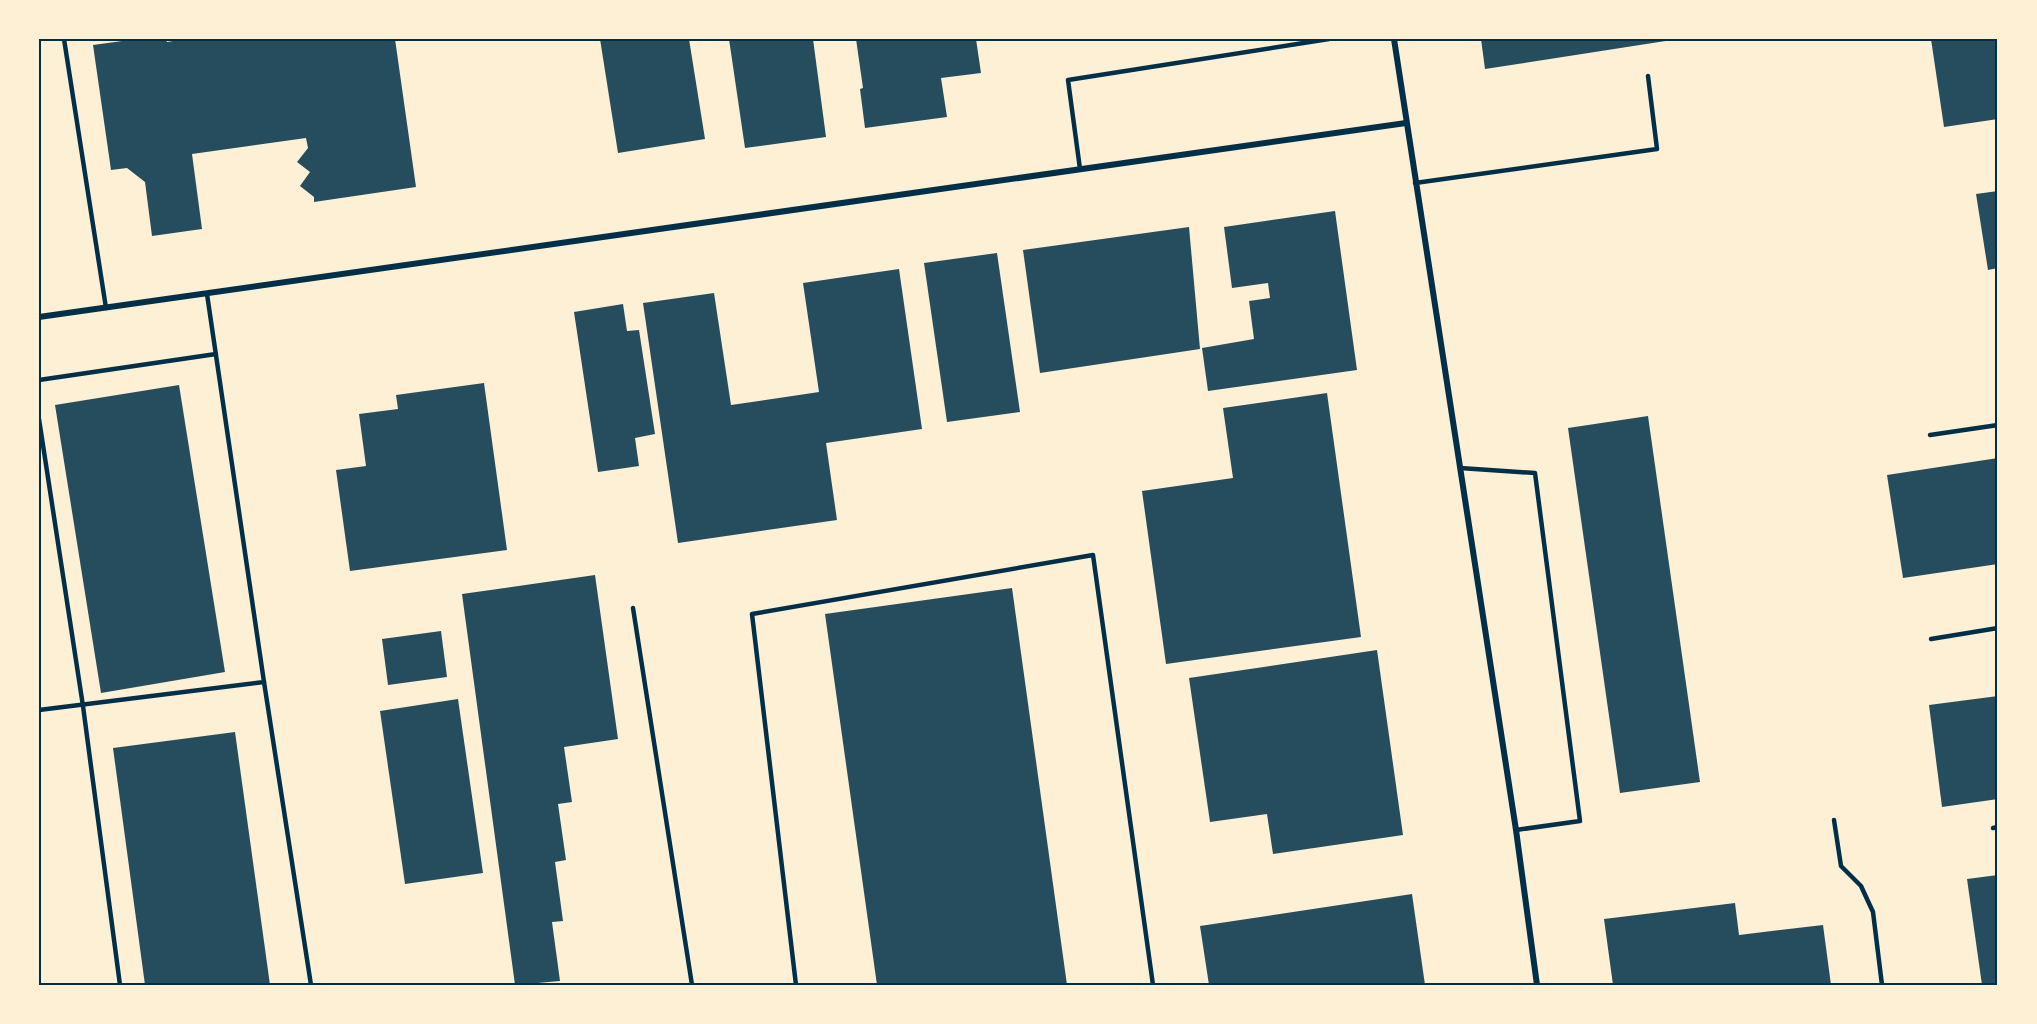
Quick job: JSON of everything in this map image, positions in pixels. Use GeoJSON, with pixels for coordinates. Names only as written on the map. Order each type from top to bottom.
{"type":"FeatureCollection","features":[{"type":"Feature","properties":{"kind":"street"},"geometry":{"type":"LineString","coordinates":[[1394,39],[1516,830],[1537,985]]}},
{"type":"Feature","properties":{"kind":"street"},"geometry":{"type":"LineString","coordinates":[[39,317],[1406,123]]}},
{"type":"Feature","properties":{"kind":"lane"},"geometry":{"type":"LineString","coordinates":[[64,39],[106,308]]}},
{"type":"Feature","properties":{"kind":"lane"},"geometry":{"type":"LineString","coordinates":[[1080,169],[1068,80],[1329,39]]}},
{"type":"Feature","properties":{"kind":"lane"},"geometry":{"type":"LineString","coordinates":[[1415,183],[1657,149],[1648,76]]}},
{"type":"Feature","properties":{"kind":"lane"},"geometry":{"type":"LineString","coordinates":[[207,294],[311,985]]}},
{"type":"Feature","properties":{"kind":"lane"},"geometry":{"type":"LineString","coordinates":[[39,380],[216,354]]}},
{"type":"Feature","properties":{"kind":"lane"},"geometry":{"type":"LineString","coordinates":[[39,419],[83,706],[120,985]]}},
{"type":"Feature","properties":{"kind":"lane"},"geometry":{"type":"LineString","coordinates":[[1930,435],[1998,425]]}},
{"type":"Feature","properties":{"kind":"lane"},"geometry":{"type":"LineString","coordinates":[[1460,468],[1535,473],[1580,821],[1516,830]]}},
{"type":"Feature","properties":{"kind":"lane"},"geometry":{"type":"LineString","coordinates":[[796,985],[752,614],[1093,555],[1153,985]]}},
{"type":"Feature","properties":{"kind":"lane"},"geometry":{"type":"LineString","coordinates":[[633,608],[692,985]]}},
{"type":"Feature","properties":{"kind":"lane"},"geometry":{"type":"LineString","coordinates":[[1931,639],[1998,628]]}},
{"type":"Feature","properties":{"kind":"lane"},"geometry":{"type":"LineString","coordinates":[[39,710],[264,682]]}},
{"type":"Feature","properties":{"kind":"lane"},"geometry":{"type":"LineString","coordinates":[[1834,820],[1841,866],[1861,886],[1872,912],[1882,985]]}},
{"type":"Feature","properties":{"kind":"building"},"geometry":{"type":"Polygon","coordinates":[[[137,39],[166,39],[167,42],[185,39],[395,39],[416,187],[314,202],[314,197],[300,186],[310,172],[297,162],[308,148],[306,138],[192,154],[202,229],[152,236],[145,182],[127,168],[111,170],[93,45],[137,39]]]}},
{"type":"Feature","properties":{"kind":"building"},"geometry":{"type":"Polygon","coordinates":[[[600,39],[689,39],[705,139],[618,153],[600,39]]]}},
{"type":"Feature","properties":{"kind":"building"},"geometry":{"type":"Polygon","coordinates":[[[729,39],[813,39],[826,137],[745,148],[729,39]]]}},
{"type":"Feature","properties":{"kind":"building"},"geometry":{"type":"Polygon","coordinates":[[[856,39],[976,39],[981,73],[941,78],[947,117],[865,128],[860,89],[863,88],[856,39]]]}},
{"type":"Feature","properties":{"kind":"building"},"geometry":{"type":"Polygon","coordinates":[[[1481,39],[1672,39],[1672,40],[1485,69],[1481,39]]]}},
{"type":"Feature","properties":{"kind":"building"},"geometry":{"type":"Polygon","coordinates":[[[1931,39],[1998,39],[1998,119],[1944,127],[1931,39]]]}},
{"type":"Feature","properties":{"kind":"building"},"geometry":{"type":"Polygon","coordinates":[[[1998,191],[1998,268],[1988,270],[1976,194],[1998,191]]]}},
{"type":"Feature","properties":{"kind":"building"},"geometry":{"type":"Polygon","coordinates":[[[1335,211],[1357,370],[1208,391],[1202,348],[1254,339],[1249,301],[1270,298],[1268,283],[1232,288],[1224,227],[1335,211]]]}},
{"type":"Feature","properties":{"kind":"building"},"geometry":{"type":"Polygon","coordinates":[[[1189,227],[1200,349],[1040,373],[1023,250],[1189,227]]]}},
{"type":"Feature","properties":{"kind":"building"},"geometry":{"type":"Polygon","coordinates":[[[997,253],[1020,412],[947,422],[924,263],[997,253]]]}},
{"type":"Feature","properties":{"kind":"building"},"geometry":{"type":"Polygon","coordinates":[[[899,269],[922,429],[826,443],[837,520],[678,543],[643,303],[714,293],[731,405],[819,392],[803,283],[899,269]]]}},
{"type":"Feature","properties":{"kind":"building"},"geometry":{"type":"Polygon","coordinates":[[[623,304],[627,331],[639,330],[655,434],[635,438],[639,466],[598,472],[574,312],[623,304]]]}},
{"type":"Feature","properties":{"kind":"building"},"geometry":{"type":"Polygon","coordinates":[[[484,383],[507,550],[350,571],[336,470],[366,466],[359,414],[398,409],[396,395],[484,383]]]}},
{"type":"Feature","properties":{"kind":"building"},"geometry":{"type":"Polygon","coordinates":[[[179,385],[225,672],[101,693],[55,405],[179,385]]]}},
{"type":"Feature","properties":{"kind":"building"},"geometry":{"type":"Polygon","coordinates":[[[1327,393],[1361,637],[1166,664],[1142,491],[1233,478],[1223,408],[1327,393]]]}},
{"type":"Feature","properties":{"kind":"building"},"geometry":{"type":"Polygon","coordinates":[[[1648,416],[1700,782],[1620,793],[1568,428],[1648,416]]]}},
{"type":"Feature","properties":{"kind":"building"},"geometry":{"type":"Polygon","coordinates":[[[1998,458],[1998,564],[1903,578],[1887,475],[1998,458]]]}},
{"type":"Feature","properties":{"kind":"building"},"geometry":{"type":"Polygon","coordinates":[[[595,575],[618,739],[564,747],[572,802],[558,804],[566,860],[555,862],[563,921],[552,922],[560,981],[515,985],[462,594],[595,575]]]}},
{"type":"Feature","properties":{"kind":"building"},"geometry":{"type":"Polygon","coordinates":[[[1012,588],[1067,985],[877,985],[825,614],[1012,588]]]}},
{"type":"Feature","properties":{"kind":"building"},"geometry":{"type":"Polygon","coordinates":[[[441,631],[447,677],[388,685],[382,639],[441,631]]]}},
{"type":"Feature","properties":{"kind":"building"},"geometry":{"type":"Polygon","coordinates":[[[1377,650],[1403,835],[1273,854],[1267,814],[1210,822],[1189,678],[1377,650]]]}},
{"type":"Feature","properties":{"kind":"building"},"geometry":{"type":"Polygon","coordinates":[[[1998,696],[1998,799],[1942,807],[1929,705],[1998,696]]]}},
{"type":"Feature","properties":{"kind":"building"},"geometry":{"type":"Polygon","coordinates":[[[458,699],[483,873],[405,884],[380,711],[458,699]]]}},
{"type":"Feature","properties":{"kind":"building"},"geometry":{"type":"Polygon","coordinates":[[[235,732],[270,985],[145,985],[113,748],[235,732]]]}},
{"type":"Feature","properties":{"kind":"building"},"geometry":{"type":"Polygon","coordinates":[[[1998,875],[1998,985],[1982,985],[1967,879],[1998,875]]]}},
{"type":"Feature","properties":{"kind":"building"},"geometry":{"type":"Polygon","coordinates":[[[1412,894],[1425,985],[1209,985],[1200,926],[1412,894]]]}},
{"type":"Feature","properties":{"kind":"building"},"geometry":{"type":"Polygon","coordinates":[[[1735,903],[1739,935],[1823,925],[1831,985],[1613,985],[1604,919],[1735,903]]]}}]}
